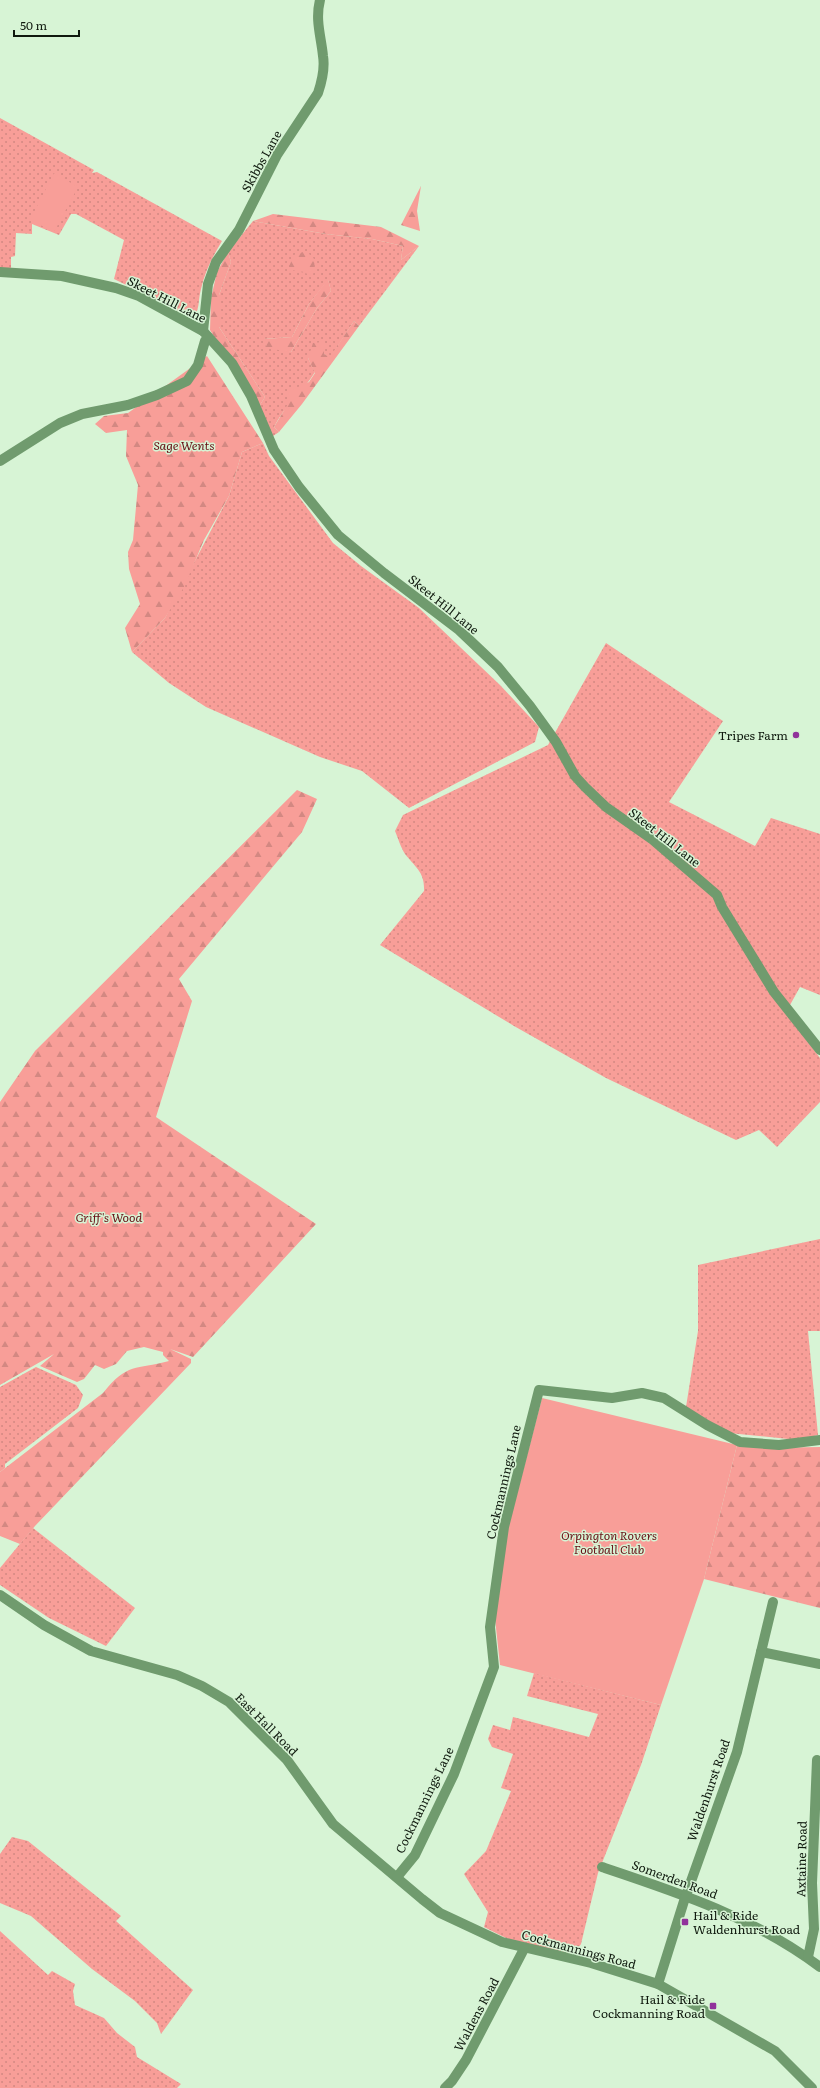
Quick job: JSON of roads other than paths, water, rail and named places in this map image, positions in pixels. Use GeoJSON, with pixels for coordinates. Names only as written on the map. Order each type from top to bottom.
{"type":"FeatureCollection","features":[{"type":"Feature","properties":{"kind":"street","name":"Skibbs Lane"},"geometry":{"type":"LineString","coordinates":[[0,461],[60,423],[82,414],[128,405],[158,395],[187,381],[198,365],[205,341],[208,284],[216,262],[245,220],[277,155],[318,93],[321,84],[323,56],[317,25],[317,14],[320,0]]}},
{"type":"Feature","properties":{"kind":"street","name":"Skeet Hill Lane"},"geometry":{"type":"LineString","coordinates":[[0,272],[62,276],[116,288],[138,296],[206,334],[232,363],[251,396],[274,450],[324,519],[354,549],[459,630],[498,667],[530,706],[585,787],[606,807],[653,840],[717,895],[722,907],[774,992],[820,1050]]}},
{"type":"Feature","properties":{"kind":"street","name":"Cockmannings Lane"},"geometry":{"type":"LineString","coordinates":[[397,1876],[415,1855],[454,1774],[494,1667],[490,1627],[504,1527],[539,1390],[612,1398],[642,1392],[664,1398],[707,1425],[740,1442],[779,1444],[820,1440]]}},
{"type":"Feature","properties":{"kind":"street","name":"East Hall Road"},"geometry":{"type":"LineString","coordinates":[[0,1595],[44,1625],[91,1651],[177,1675],[202,1686],[229,1702],[286,1760],[333,1824],[397,1876]]}},
{"type":"Feature","properties":{"kind":"street","name":"Waldenhurst Road"},"geometry":{"type":"LineString","coordinates":[[658,1984],[686,1895],[737,1752],[773,1602]]}},
{"type":"Feature","properties":{"kind":"street"},"geometry":{"type":"LineString","coordinates":[[761,1652],[820,1664]]}},
{"type":"Feature","properties":{"kind":"street","name":"Axtaine Road"},"geometry":{"type":"LineString","coordinates":[[808,1957],[814,1929],[812,1883],[817,1760]]}},
{"type":"Feature","properties":{"kind":"street","name":"Somerden Road"},"geometry":{"type":"LineString","coordinates":[[602,1867],[686,1895],[750,1922],[808,1957],[820,1967]]}},
{"type":"Feature","properties":{"kind":"street","name":"Cockmannings Road"},"geometry":{"type":"LineString","coordinates":[[397,1876],[440,1913],[502,1942],[524,1949],[591,1963],[658,1984],[775,2051],[812,2088]]}},
{"type":"Feature","properties":{"kind":"street","name":"Waldens Road"},"geometry":{"type":"LineString","coordinates":[[445,2088],[452,2081],[466,2060],[524,1949]]}},
{"type":"Feature","properties":{"kind":"place","name":"Tripes Farm"},"geometry":{"type":"Point","coordinates":[796,735]}},
{"type":"Feature","properties":{"kind":"place","name":"Hail & Ride Waldenhurst Road"},"geometry":{"type":"Point","coordinates":[685,1922]}},
{"type":"Feature","properties":{"kind":"place","name":"Hail & Ride Cockmanning Road"},"geometry":{"type":"Point","coordinates":[713,2006]}},
{"type":"Feature","properties":{"kind":"park label","name":"Sage Wents"},"geometry":{"type":"Point","coordinates":[184,445]}},
{"type":"Feature","properties":{"kind":"park label","name":"Griff's Wood"},"geometry":{"type":"Point","coordinates":[109,1217]}},
{"type":"Feature","properties":{"kind":"park label","name":"Orpington Rovers Football Club"},"geometry":{"type":"Point","coordinates":[609,1542]}}]}
